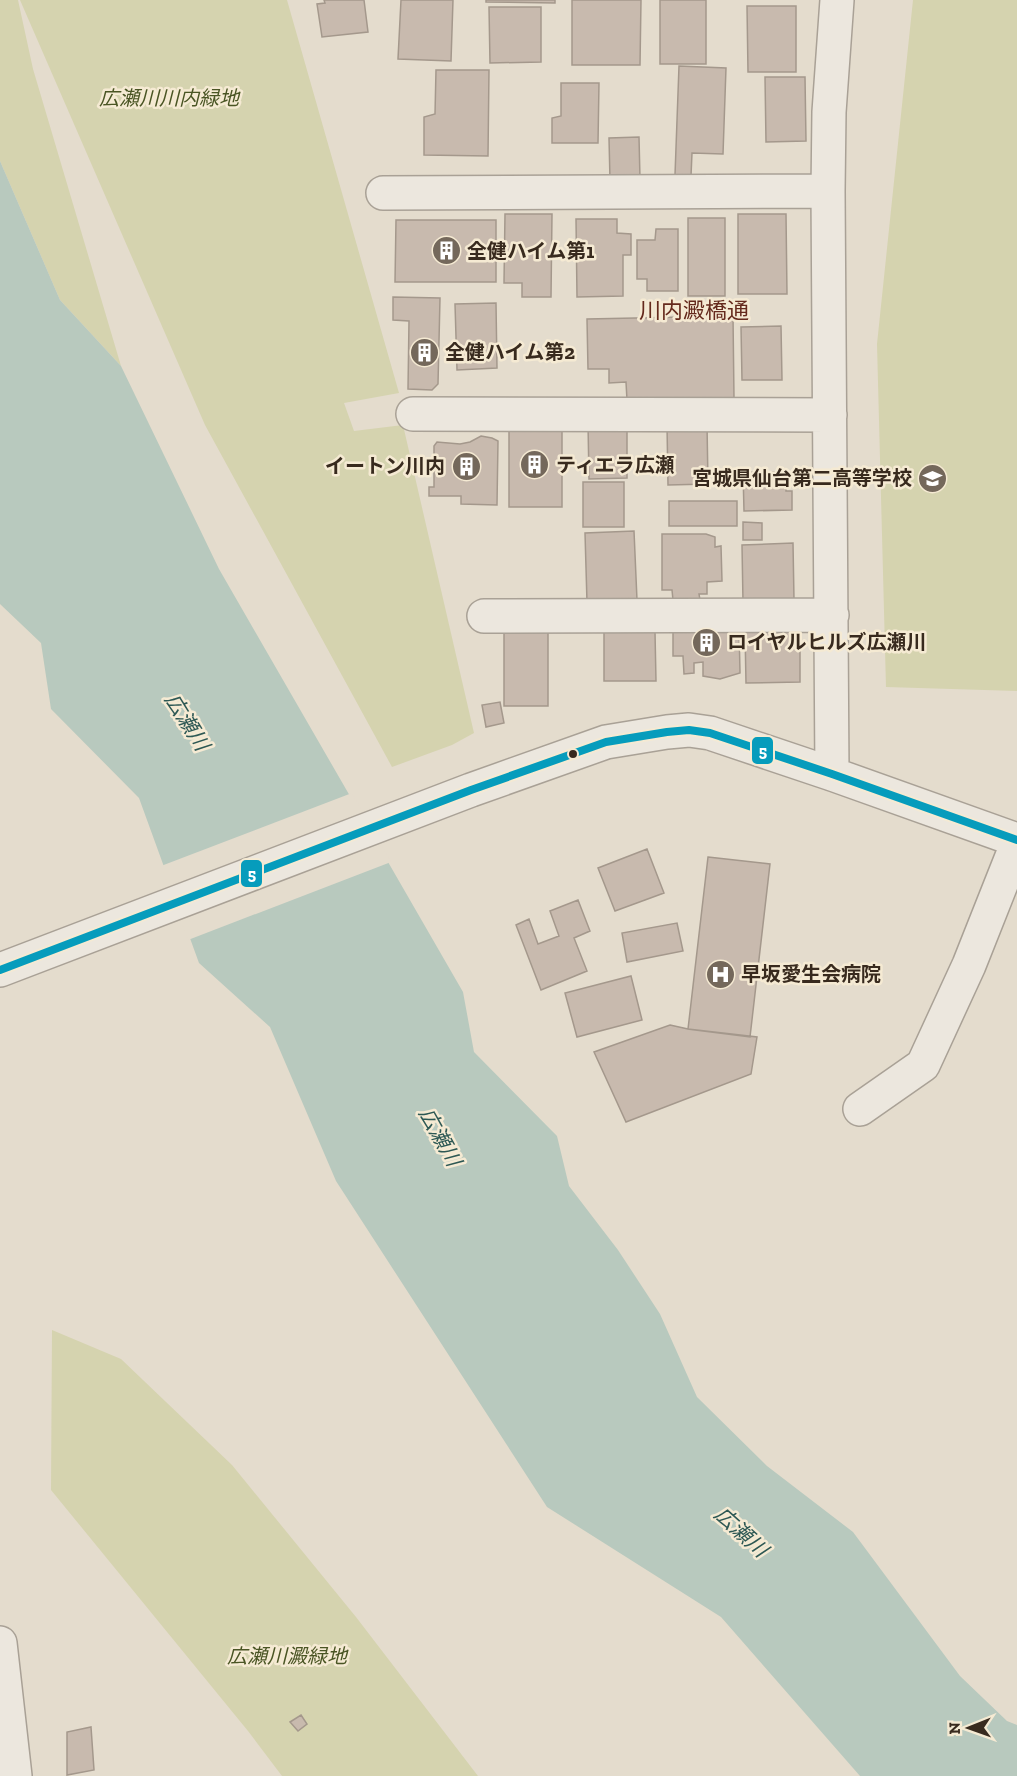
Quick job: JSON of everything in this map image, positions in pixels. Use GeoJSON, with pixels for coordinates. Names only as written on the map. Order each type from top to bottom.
{"type":"FeatureCollection","features":[{"type":"Feature","properties":{"kind":"street"},"geometry":{"type":"LineString","coordinates":[[832,774],[828,191],[829,112],[837,0]]}},
{"type":"Feature","properties":{"kind":"street"},"geometry":{"type":"LineString","coordinates":[[383,193],[828,191]]}},
{"type":"Feature","properties":{"kind":"street"},"geometry":{"type":"LineString","coordinates":[[413,414],[831,415]]}},
{"type":"Feature","properties":{"kind":"street"},"geometry":{"type":"LineString","coordinates":[[484,616],[832,615]]}},
{"type":"Feature","properties":{"kind":"street"},"geometry":{"type":"LineString","coordinates":[[0,970],[471,790],[606,742],[689,730],[710,733],[832,774],[1017,842],[969,965],[923,1065],[860,1109]]}},
{"type":"Feature","properties":{"kind":"street"},"geometry":{"type":"LineString","coordinates":[[0,1643],[15,1776]]}},
{"type":"Feature","properties":{"kind":"green space"},"geometry":{"type":"Polygon","coordinates":[[[0,0],[18,0],[33,69],[121,366],[60,300],[0,161],[0,0]]]}},
{"type":"Feature","properties":{"kind":"green space","name":"広瀬川川内緑地"},"geometry":{"type":"Polygon","coordinates":[[[20,0],[287,0],[399,393],[344,403],[354,431],[403,425],[474,733],[452,745],[392,767],[205,425],[20,0]]]}},
{"type":"Feature","properties":{"kind":"green space","name":"宮城県仙台第二高等学校"},"geometry":{"type":"Polygon","coordinates":[[[913,0],[1017,0],[1017,691],[886,687],[877,344],[913,0]]]}},
{"type":"Feature","properties":{"kind":"green space","name":"広瀬川澱緑地"},"geometry":{"type":"Polygon","coordinates":[[[52,1330],[121,1359],[232,1465],[356,1617],[478,1776],[282,1776],[248,1731],[51,1490],[52,1330]]]}},
{"type":"Feature","properties":{"kind":"water","name":"広瀬川"},"geometry":{"type":"Polygon","coordinates":[[[0,161],[60,300],[121,366],[219,569],[463,992],[474,1052],[557,1136],[569,1186],[618,1250],[660,1314],[697,1397],[767,1466],[853,1532],[960,1676],[1007,1721],[1017,1725],[1017,1776],[860,1776],[721,1617],[547,1507],[336,1181],[270,1027],[199,963],[139,798],[51,709],[41,643],[0,604],[0,161]]]}},
{"type":"Feature","properties":{"kind":"pier"},"geometry":{"type":"Polygon","coordinates":[[[352,793],[391,862],[188,940],[161,866],[352,793]]]}},
{"type":"Feature","properties":{"kind":"building"},"geometry":{"type":"Polygon","coordinates":[[[324,0],[364,0],[368,32],[322,37],[317,4],[325,3],[324,0]]]}},
{"type":"Feature","properties":{"kind":"building"},"geometry":{"type":"Polygon","coordinates":[[[401,0],[453,0],[451,61],[398,59],[401,0]]]}},
{"type":"Feature","properties":{"kind":"building"},"geometry":{"type":"Polygon","coordinates":[[[486,0],[555,0],[555,3],[486,2],[486,0]]]}},
{"type":"Feature","properties":{"kind":"building"},"geometry":{"type":"Polygon","coordinates":[[[572,0],[641,0],[640,65],[572,65],[572,0]]]}},
{"type":"Feature","properties":{"kind":"building"},"geometry":{"type":"Polygon","coordinates":[[[660,0],[706,0],[706,64],[660,64],[660,0]]]}},
{"type":"Feature","properties":{"kind":"building"},"geometry":{"type":"Polygon","coordinates":[[[747,6],[796,6],[796,72],[748,72],[747,6]]]}},
{"type":"Feature","properties":{"kind":"building"},"geometry":{"type":"Polygon","coordinates":[[[489,7],[541,7],[541,62],[490,63],[489,7]]]}},
{"type":"Feature","properties":{"kind":"building"},"geometry":{"type":"Polygon","coordinates":[[[679,66],[726,68],[723,154],[692,153],[691,176],[675,175],[679,66]]]}},
{"type":"Feature","properties":{"kind":"building"},"geometry":{"type":"Polygon","coordinates":[[[436,70],[489,70],[488,156],[424,155],[424,117],[435,114],[436,70]]]}},
{"type":"Feature","properties":{"kind":"building"},"geometry":{"type":"Polygon","coordinates":[[[765,77],[805,77],[806,141],[766,142],[765,77]]]}},
{"type":"Feature","properties":{"kind":"building"},"geometry":{"type":"Polygon","coordinates":[[[561,83],[599,83],[598,143],[552,143],[552,118],[561,116],[561,83]]]}},
{"type":"Feature","properties":{"kind":"building"},"geometry":{"type":"Polygon","coordinates":[[[639,137],[640,179],[610,180],[609,138],[639,137]]]}},
{"type":"Feature","properties":{"kind":"building"},"geometry":{"type":"Polygon","coordinates":[[[505,214],[552,214],[551,297],[522,297],[522,283],[504,283],[505,214]]]}},
{"type":"Feature","properties":{"kind":"building"},"geometry":{"type":"Polygon","coordinates":[[[738,214],[786,214],[787,294],[738,294],[738,214]]]}},
{"type":"Feature","properties":{"kind":"building"},"geometry":{"type":"Polygon","coordinates":[[[688,218],[725,218],[725,296],[688,296],[688,218]]]}},
{"type":"Feature","properties":{"kind":"building"},"geometry":{"type":"Polygon","coordinates":[[[576,219],[617,219],[617,233],[631,234],[631,255],[623,255],[623,296],[577,297],[576,219]]]}},
{"type":"Feature","properties":{"kind":"building","name":"全健ハイム第1"},"geometry":{"type":"Polygon","coordinates":[[[396,220],[496,220],[496,282],[395,282],[396,220]]]}},
{"type":"Feature","properties":{"kind":"building"},"geometry":{"type":"Polygon","coordinates":[[[656,229],[678,229],[678,291],[647,291],[647,279],[637,279],[637,240],[655,240],[656,229]]]}},
{"type":"Feature","properties":{"kind":"building","name":"全健ハイム第2"},"geometry":{"type":"Polygon","coordinates":[[[393,297],[440,298],[438,384],[432,390],[408,389],[409,321],[393,320],[393,297]]]}},
{"type":"Feature","properties":{"kind":"building"},"geometry":{"type":"Polygon","coordinates":[[[496,303],[497,368],[457,370],[455,304],[496,303]]]}},
{"type":"Feature","properties":{"kind":"building"},"geometry":{"type":"Polygon","coordinates":[[[733,316],[734,398],[627,400],[626,382],[609,383],[609,369],[588,369],[587,319],[733,316]]]}},
{"type":"Feature","properties":{"kind":"building"},"geometry":{"type":"Polygon","coordinates":[[[781,326],[782,380],[742,380],[741,327],[781,326]]]}},
{"type":"Feature","properties":{"kind":"building","name":"ティエラ広瀬"},"geometry":{"type":"Polygon","coordinates":[[[509,423],[562,423],[562,507],[509,507],[509,423]]]}},
{"type":"Feature","properties":{"kind":"building"},"geometry":{"type":"Polygon","coordinates":[[[588,423],[627,423],[627,478],[589,479],[588,423]]]}},
{"type":"Feature","properties":{"kind":"building"},"geometry":{"type":"Polygon","coordinates":[[[707,424],[708,484],[668,485],[667,425],[707,424]]]}},
{"type":"Feature","properties":{"kind":"building","name":"イートン川内"},"geometry":{"type":"Polygon","coordinates":[[[481,436],[498,441],[497,505],[461,504],[461,496],[429,496],[429,487],[434,487],[434,446],[437,442],[460,444],[481,436]]]}},
{"type":"Feature","properties":{"kind":"building"},"geometry":{"type":"Polygon","coordinates":[[[743,472],[786,472],[786,491],[792,491],[792,510],[744,511],[743,472]]]}},
{"type":"Feature","properties":{"kind":"building"},"geometry":{"type":"Polygon","coordinates":[[[583,482],[624,482],[624,527],[583,527],[583,482]]]}},
{"type":"Feature","properties":{"kind":"building"},"geometry":{"type":"Polygon","coordinates":[[[669,501],[737,501],[737,526],[669,526],[669,501]]]}},
{"type":"Feature","properties":{"kind":"building"},"geometry":{"type":"Polygon","coordinates":[[[743,522],[762,523],[762,540],[743,540],[743,522]]]}},
{"type":"Feature","properties":{"kind":"building"},"geometry":{"type":"Polygon","coordinates":[[[634,531],[637,600],[587,602],[585,533],[634,531]]]}},
{"type":"Feature","properties":{"kind":"building"},"geometry":{"type":"Polygon","coordinates":[[[662,534],[706,534],[715,537],[715,547],[721,546],[722,581],[707,582],[707,594],[699,594],[700,600],[673,600],[672,590],[662,590],[662,534]]]}},
{"type":"Feature","properties":{"kind":"building"},"geometry":{"type":"Polygon","coordinates":[[[793,543],[794,600],[743,602],[742,545],[793,543]]]}},
{"type":"Feature","properties":{"kind":"building","name":"ロイヤルヒルズ広瀬川"},"geometry":{"type":"Polygon","coordinates":[[[739,627],[740,673],[720,679],[703,676],[703,662],[694,663],[694,673],[684,674],[683,656],[673,656],[673,628],[739,627]]]}},
{"type":"Feature","properties":{"kind":"building"},"geometry":{"type":"Polygon","coordinates":[[[504,631],[548,631],[548,706],[504,706],[504,631]]]}},
{"type":"Feature","properties":{"kind":"building"},"geometry":{"type":"Polygon","coordinates":[[[745,631],[800,631],[800,682],[746,683],[745,631]]]}},
{"type":"Feature","properties":{"kind":"building"},"geometry":{"type":"Polygon","coordinates":[[[604,632],[655,632],[656,681],[604,681],[604,632]]]}},
{"type":"Feature","properties":{"kind":"building"},"geometry":{"type":"Polygon","coordinates":[[[500,702],[504,723],[486,727],[482,705],[500,702]]]}},
{"type":"Feature","properties":{"kind":"building"},"geometry":{"type":"Polygon","coordinates":[[[647,849],[664,893],[615,911],[598,868],[647,849]]]}},
{"type":"Feature","properties":{"kind":"building"},"geometry":{"type":"Polygon","coordinates":[[[708,857],[770,864],[750,1037],[688,1029],[708,857]]]}},
{"type":"Feature","properties":{"kind":"building"},"geometry":{"type":"Polygon","coordinates":[[[578,900],[590,931],[574,938],[587,971],[541,990],[516,925],[529,919],[538,944],[559,936],[550,911],[578,900]]]}},
{"type":"Feature","properties":{"kind":"building"},"geometry":{"type":"Polygon","coordinates":[[[677,923],[683,951],[627,962],[622,933],[677,923]]]}},
{"type":"Feature","properties":{"kind":"building"},"geometry":{"type":"Polygon","coordinates":[[[631,976],[642,1020],[577,1037],[565,993],[631,976]]]}},
{"type":"Feature","properties":{"kind":"building"},"geometry":{"type":"Polygon","coordinates":[[[670,1025],[757,1037],[751,1074],[626,1122],[594,1052],[670,1025]]]}},
{"type":"Feature","properties":{"kind":"building"},"geometry":{"type":"Polygon","coordinates":[[[301,1715],[307,1724],[298,1731],[290,1722],[301,1715]]]}},
{"type":"Feature","properties":{"kind":"building"},"geometry":{"type":"Polygon","coordinates":[[[91,1727],[94,1770],[67,1775],[67,1732],[91,1727]]]}},
{"type":"Feature","properties":{"kind":"transit line","name":"5"},"geometry":{"type":"LineString","coordinates":[[0,970],[471,790],[606,742],[667,732],[689,730],[710,733],[1017,840]]}},
{"type":"Feature","properties":{"kind":"place","name":"全健ハイム第1"},"geometry":{"type":"Point","coordinates":[446,251]}},
{"type":"Feature","properties":{"kind":"place","name":"全健ハイム第2"},"geometry":{"type":"Point","coordinates":[424,352]}},
{"type":"Feature","properties":{"kind":"place","name":"ティエラ広瀬"},"geometry":{"type":"Point","coordinates":[535,465]}},
{"type":"Feature","properties":{"kind":"place","name":"イートン川内"},"geometry":{"type":"Point","coordinates":[466,466]}},
{"type":"Feature","properties":{"kind":"place","name":"宮城県仙台第二高等学校"},"geometry":{"type":"Point","coordinates":[933,478]}},
{"type":"Feature","properties":{"kind":"place","name":"ロイヤルヒルズ広瀬川"},"geometry":{"type":"Point","coordinates":[706,642]}},
{"type":"Feature","properties":{"kind":"place","name":"早坂愛生会病院"},"geometry":{"type":"Point","coordinates":[720,974]}},
{"type":"Feature","properties":{"kind":"district","name":"川内澱橋通"},"geometry":{"type":"Point","coordinates":[694,310]}}]}
